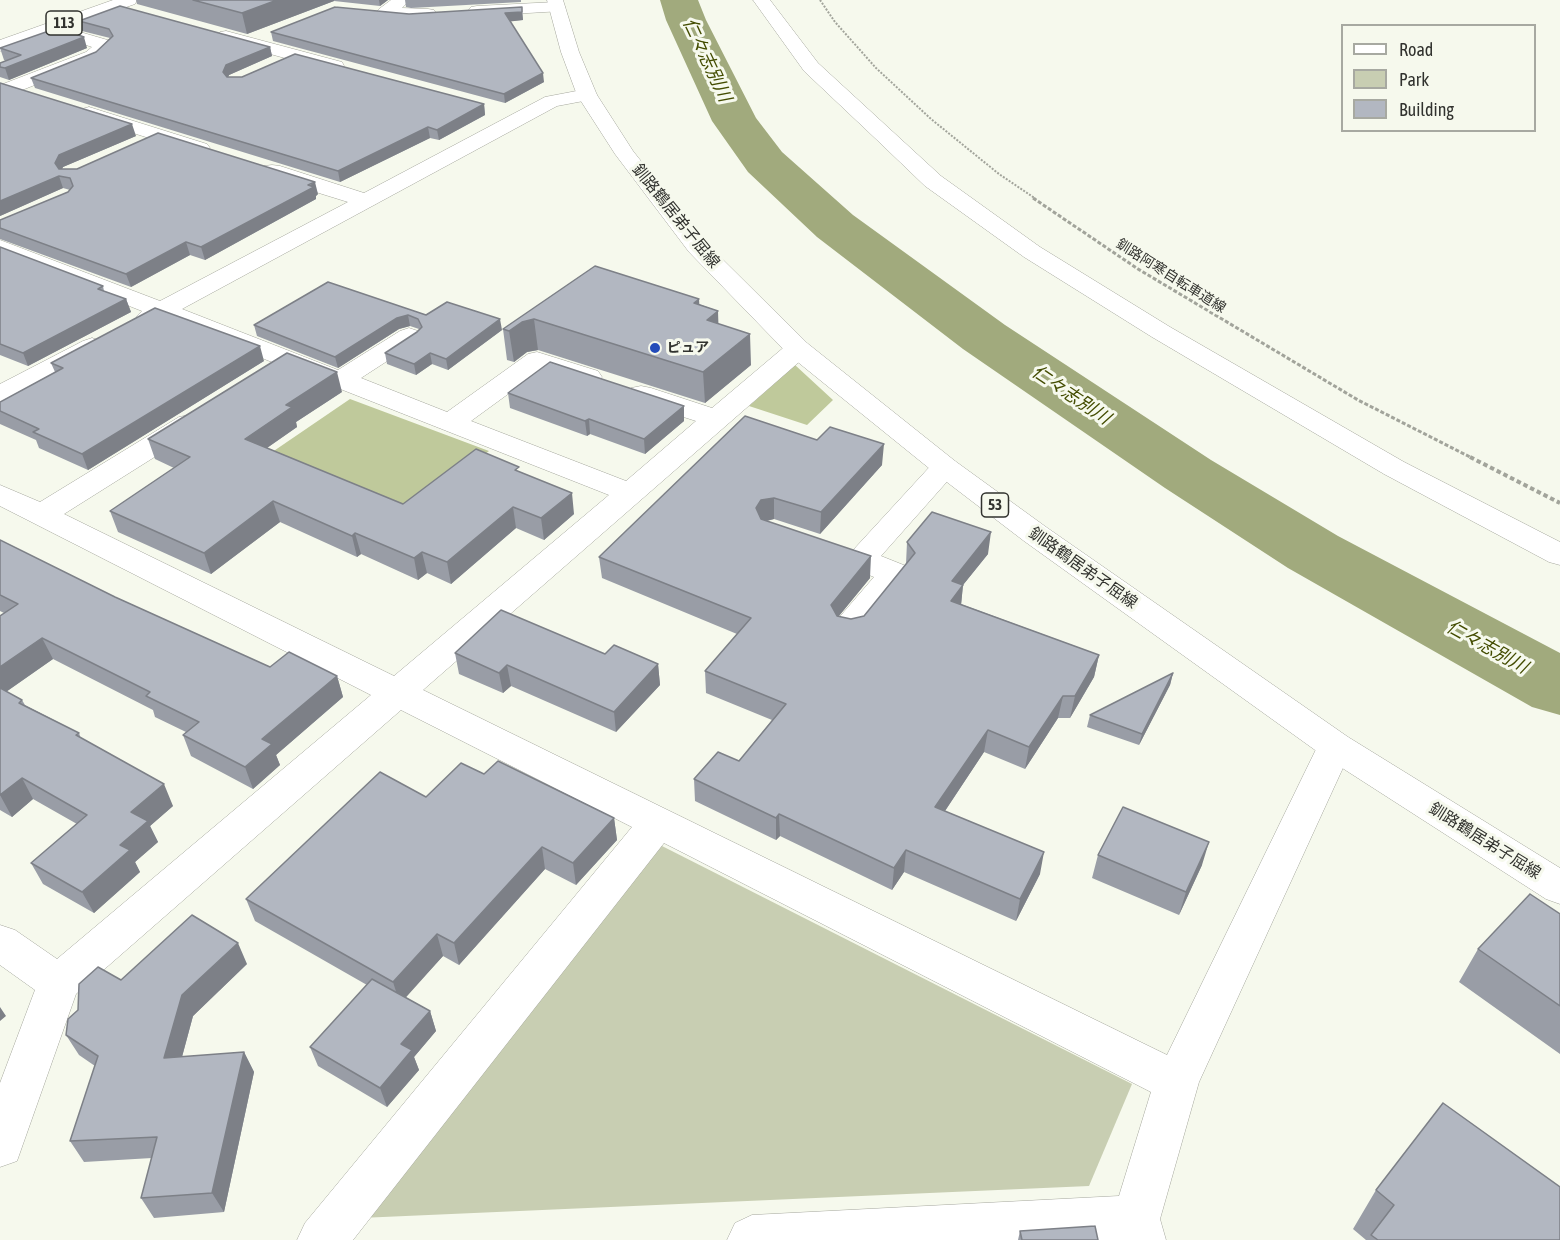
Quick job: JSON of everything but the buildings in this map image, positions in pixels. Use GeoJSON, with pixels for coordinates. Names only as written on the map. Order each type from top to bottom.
{"type":"FeatureCollection","features":[{"type":"Feature","properties":{"kind":"street","name":"113"},"geometry":{"type":"LineString","coordinates":[[0,29],[85,0]]}},
{"type":"Feature","properties":{"kind":"street"},"geometry":{"type":"LineString","coordinates":[[385,13],[402,0]]}},
{"type":"Feature","properties":{"kind":"street"},"geometry":{"type":"LineString","coordinates":[[761,0],[811,67],[884,136],[933,181],[1032,252],[1161,332],[1384,462],[1560,555]]}},
{"type":"Feature","properties":{"kind":"street","name":"113"},"geometry":{"type":"LineString","coordinates":[[0,45],[121,3]]}},
{"type":"Feature","properties":{"kind":"street"},"geometry":{"type":"LineString","coordinates":[[121,3],[147,15]]}},
{"type":"Feature","properties":{"kind":"street"},"geometry":{"type":"LineString","coordinates":[[365,11],[411,15],[555,3]]}},
{"type":"Feature","properties":{"kind":"street","name":"釧路鶴居弟子屈線"},"geometry":{"type":"LineString","coordinates":[[555,3],[587,95],[625,154],[697,247],[798,349],[945,467],[1035,534],[1335,746],[1560,888]]}},
{"type":"Feature","properties":{"kind":"street"},"geometry":{"type":"LineString","coordinates":[[214,33],[352,70]]}},
{"type":"Feature","properties":{"kind":"street"},"geometry":{"type":"LineString","coordinates":[[248,42],[269,33]]}},
{"type":"Feature","properties":{"kind":"street"},"geometry":{"type":"LineString","coordinates":[[5,86],[92,56],[105,45],[80,37]]}},
{"type":"Feature","properties":{"kind":"street"},"geometry":{"type":"LineString","coordinates":[[266,68],[295,55]]}},
{"type":"Feature","properties":{"kind":"street"},"geometry":{"type":"LineString","coordinates":[[5,86],[42,98]]}},
{"type":"Feature","properties":{"kind":"street"},"geometry":{"type":"LineString","coordinates":[[0,395],[522,116],[552,101],[587,95]]}},
{"type":"Feature","properties":{"kind":"street"},"geometry":{"type":"LineString","coordinates":[[75,108],[217,153]]}},
{"type":"Feature","properties":{"kind":"street"},"geometry":{"type":"LineString","coordinates":[[500,110],[522,116]]}},
{"type":"Feature","properties":{"kind":"street"},"geometry":{"type":"LineString","coordinates":[[131,148],[160,136]]}},
{"type":"Feature","properties":{"kind":"street"},"geometry":{"type":"LineString","coordinates":[[251,164],[365,200]]}},
{"type":"Feature","properties":{"kind":"street"},"geometry":{"type":"LineString","coordinates":[[0,247],[630,493]]}},
{"type":"Feature","properties":{"kind":"street"},"geometry":{"type":"LineString","coordinates":[[340,380],[409,336]]}},
{"type":"Feature","properties":{"kind":"street"},"geometry":{"type":"LineString","coordinates":[[0,1145],[59,983],[798,349]]}},
{"type":"Feature","properties":{"kind":"street"},"geometry":{"type":"LineString","coordinates":[[261,379],[290,360]]}},
{"type":"Feature","properties":{"kind":"street"},"geometry":{"type":"LineString","coordinates":[[450,423],[537,360],[716,419]]}},
{"type":"Feature","properties":{"kind":"street"},"geometry":{"type":"LineString","coordinates":[[0,366],[31,379]]}},
{"type":"Feature","properties":{"kind":"street"},"geometry":{"type":"LineString","coordinates":[[42,514],[211,410]]}},
{"type":"Feature","properties":{"kind":"street"},"geometry":{"type":"LineString","coordinates":[[849,628],[895,573],[849,557],[945,467]]}},
{"type":"Feature","properties":{"kind":"street"},"geometry":{"type":"LineString","coordinates":[[0,494],[1177,1082]]}},
{"type":"Feature","properties":{"kind":"street"},"geometry":{"type":"LineString","coordinates":[[752,1240],[1139,1230],[1177,1082],[1335,746]]}},
{"type":"Feature","properties":{"kind":"street"},"geometry":{"type":"LineString","coordinates":[[322,1240],[658,823]]}},
{"type":"Feature","properties":{"kind":"street"},"geometry":{"type":"LineString","coordinates":[[0,942],[59,983]]}},
{"type":"Feature","properties":{"kind":"path","name":"釧路阿寒自転車道線"},"geometry":{"type":"LineString","coordinates":[[820,0],[835,22],[876,68],[931,119],[999,174],[1119,256],[1238,331],[1358,400],[1560,503]]}},
{"type":"Feature","properties":{"kind":"green space"},"geometry":{"type":"Polygon","coordinates":[[[795,365],[833,400],[807,425],[749,406],[795,365]]]}},
{"type":"Feature","properties":{"kind":"green space"},"geometry":{"type":"Polygon","coordinates":[[[350,399],[489,451],[405,517],[262,459],[350,399]]]}},
{"type":"Feature","properties":{"kind":"green space"},"geometry":{"type":"Polygon","coordinates":[[[660,845],[1132,1084],[1089,1186],[360,1218],[660,845]]]}},
{"type":"Feature","properties":{"kind":"waterway","name":"仁々志別川"},"geometry":{"type":"LineString","coordinates":[[679,0],[686,20],[735,121],[765,162],[835,226],[984,337],[1188,474],[1313,552],[1560,687]]}},
{"type":"Feature","properties":{"kind":"place","name":"ピュア"},"geometry":{"type":"Point","coordinates":[655,348]}}]}
